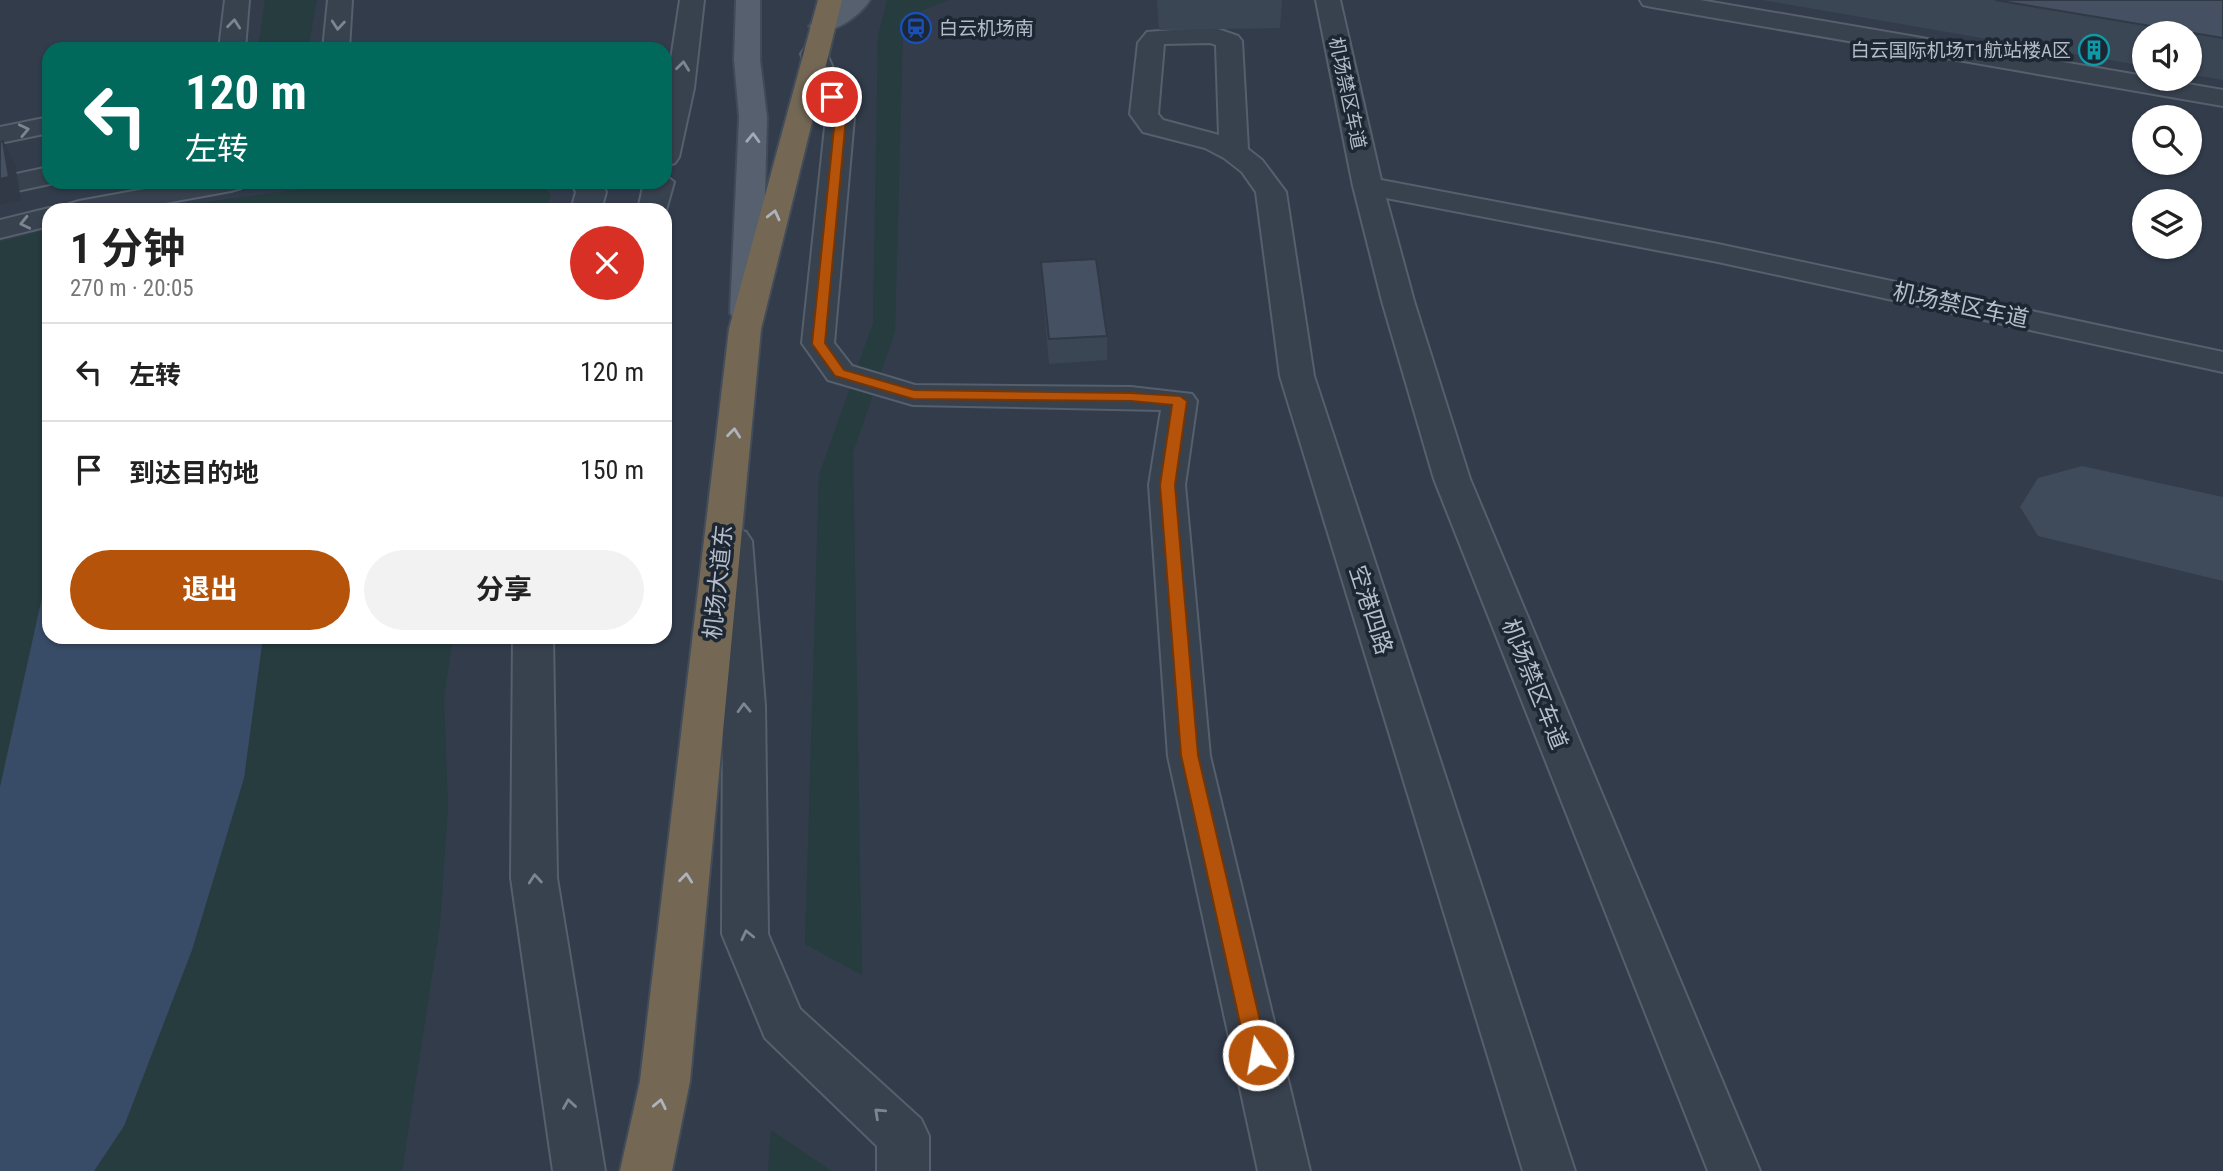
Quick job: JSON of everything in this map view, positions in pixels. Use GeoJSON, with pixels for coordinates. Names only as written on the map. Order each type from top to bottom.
{"type":"FeatureCollection","features":[{"type":"Feature","properties":{"kind":"highway","name":"机场大道东"},"geometry":{"type":"LineString","coordinates":[[646,1171],[665,1081],[745,329],[822,27]]}},
{"type":"Feature","properties":{"kind":"main road"},"geometry":{"type":"LineString","coordinates":[[745,329],[753,117],[747,60],[748,0]]}},
{"type":"Feature","properties":{"kind":"main road"},"geometry":{"type":"LineString","coordinates":[[822,27],[858,0]]}},
{"type":"Feature","properties":{"kind":"street"},"geometry":{"type":"LineString","coordinates":[[233,42],[237,0]]}},
{"type":"Feature","properties":{"kind":"street"},"geometry":{"type":"LineString","coordinates":[[337,42],[340,0]]}},
{"type":"Feature","properties":{"kind":"street"},"geometry":{"type":"LineString","coordinates":[[672,127],[681,88],[692,0]]}},
{"type":"Feature","properties":{"kind":"street","name":"机场禁区车道"},"geometry":{"type":"LineString","coordinates":[[1328,0],[1368,186],[1398,301],[1452,479],[1734,1171]]}},
{"type":"Feature","properties":{"kind":"street"},"geometry":{"type":"LineString","coordinates":[[1651,0],[1792,22],[2223,98]]}},
{"type":"Feature","properties":{"kind":"street"},"geometry":{"type":"LineString","coordinates":[[822,27],[840,118],[818,344],[839,373],[913,395],[1131,397],[1180,401],[1167,485],[1189,755],[1284,1171]]}},
{"type":"Feature","properties":{"kind":"street","name":"空港四路"},"geometry":{"type":"LineString","coordinates":[[1234,152],[1229,41],[1212,35],[1161,36],[1153,40],[1144,114],[1153,126],[1215,142],[1234,152],[1252,166],[1271,192],[1297,376],[1549,1171]]}},
{"type":"Feature","properties":{"kind":"street"},"geometry":{"type":"LineString","coordinates":[[0,135],[42,126]]}},
{"type":"Feature","properties":{"kind":"street"},"geometry":{"type":"LineString","coordinates":[[17,183],[42,178]]}},
{"type":"Feature","properties":{"kind":"street","name":"机场禁区车道"},"geometry":{"type":"LineString","coordinates":[[1368,186],[1718,253],[2223,362]]}},
{"type":"Feature","properties":{"kind":"street"},"geometry":{"type":"LineString","coordinates":[[117,203],[193,189]]}},
{"type":"Feature","properties":{"kind":"street"},"geometry":{"type":"LineString","coordinates":[[0,229],[42,219]]}},
{"type":"Feature","properties":{"kind":"street"},"geometry":{"type":"LineString","coordinates":[[729,480],[744,706],[745,934],[782,1023],[904,1136],[902,1171]]}},
{"type":"Feature","properties":{"kind":"street"},"geometry":{"type":"LineString","coordinates":[[533,644],[534,878],[579,1171]]}},
{"type":"Feature","properties":{"kind":"shaded area"},"geometry":{"type":"Polygon","coordinates":[[[0,0],[2223,0],[2223,1171],[0,1171],[0,0]]]}},
{"type":"Feature","properties":{"kind":"green space"},"geometry":{"type":"Polygon","coordinates":[[[265,0],[317,0],[309,42],[259,42],[265,0]]]}},
{"type":"Feature","properties":{"kind":"green space"},"geometry":{"type":"Polygon","coordinates":[[[887,0],[948,0],[914,14],[903,29],[895,332],[853,452],[862,975],[805,944],[819,475],[873,323],[878,36],[887,0]]]}},
{"type":"Feature","properties":{"kind":"green space"},"geometry":{"type":"Polygon","coordinates":[[[304,189],[546,189],[551,196],[548,203],[198,203],[304,189]]]}},
{"type":"Feature","properties":{"kind":"green space"},"geometry":{"type":"Polygon","coordinates":[[[42,231],[42,598],[0,787],[0,242],[42,231]]]}},
{"type":"Feature","properties":{"kind":"green space"},"geometry":{"type":"Polygon","coordinates":[[[262,644],[452,644],[444,698],[448,807],[440,924],[402,1171],[94,1171],[124,1126],[192,950],[244,778],[262,644]]]}},
{"type":"Feature","properties":{"kind":"green space"},"geometry":{"type":"Polygon","coordinates":[[[771,1130],[831,1171],[768,1171],[771,1130]]]}},
{"type":"Feature","properties":{"kind":"water"},"geometry":{"type":"Polygon","coordinates":[[[42,598],[42,644],[262,644],[244,778],[192,950],[124,1126],[94,1171],[0,1171],[0,787],[42,598]]]}},
{"type":"Feature","properties":{"kind":"building"},"geometry":{"type":"Polygon","coordinates":[[[1995,0],[2223,0],[2223,38],[2202,34],[2202,21],[2132,23],[1995,0]]]}},
{"type":"Feature","properties":{"kind":"building"},"geometry":{"type":"Polygon","coordinates":[[[3,141],[9,177],[0,179],[0,142],[3,141]]]}},
{"type":"Feature","properties":{"kind":"building"},"geometry":{"type":"Polygon","coordinates":[[[1096,259],[1107,336],[1049,339],[1041,262],[1096,259]]]}},
{"type":"Feature","properties":{"kind":"taxiway"},"geometry":{"type":"LineString","coordinates":[[2082,507],[2223,539]]}},
{"type":"Feature","properties":{"kind":"place","name":"白云机场南"},"geometry":{"type":"Point","coordinates":[916,28]}},
{"type":"Feature","properties":{"kind":"place","name":"白云国际机场T1航站楼A区"},"geometry":{"type":"Point","coordinates":[2094,50]}},
{"type":"Feature","properties":{"kind":"route"},"geometry":{"type":"LineString","coordinates":[[832,97],[840,118],[818,344],[839,373],[913,395],[1131,397],[1180,401],[1167,485],[1189,755],[1258,1055]]}}]}
